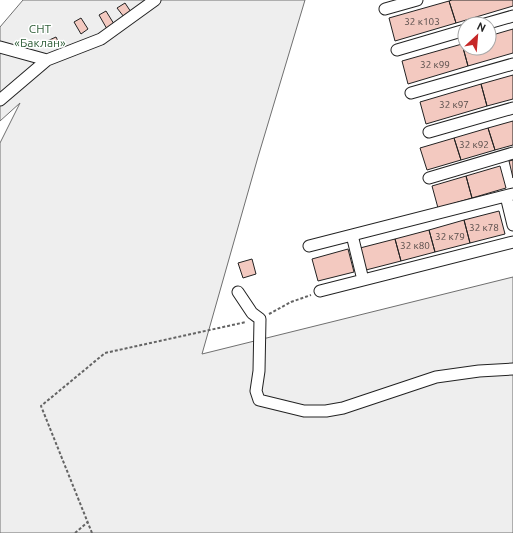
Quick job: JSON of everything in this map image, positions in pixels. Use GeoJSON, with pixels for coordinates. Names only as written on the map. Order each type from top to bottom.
{"type":"FeatureCollection","features":[{"type":"Feature","properties":{"kind":"street"},"geometry":{"type":"LineString","coordinates":[[0,100],[48,60],[101,40],[155,0]]}},
{"type":"Feature","properties":{"kind":"street"},"geometry":{"type":"LineString","coordinates":[[385,9],[417,0]]}},
{"type":"Feature","properties":{"kind":"street"},"geometry":{"type":"LineString","coordinates":[[497,21],[513,16]]}},
{"type":"Feature","properties":{"kind":"street"},"geometry":{"type":"LineString","coordinates":[[397,50],[457,32]]}},
{"type":"Feature","properties":{"kind":"street"},"geometry":{"type":"LineString","coordinates":[[0,46],[48,60]]}},
{"type":"Feature","properties":{"kind":"street"},"geometry":{"type":"LineString","coordinates":[[411,93],[513,64]]}},
{"type":"Feature","properties":{"kind":"street"},"geometry":{"type":"LineString","coordinates":[[429,132],[513,108]]}},
{"type":"Feature","properties":{"kind":"street"},"geometry":{"type":"LineString","coordinates":[[429,178],[513,153]]}},
{"type":"Feature","properties":{"kind":"street"},"geometry":{"type":"LineString","coordinates":[[309,246],[509,195],[513,225]]}},
{"type":"Feature","properties":{"kind":"street"},"geometry":{"type":"LineString","coordinates":[[352,235],[363,280]]}},
{"type":"Feature","properties":{"kind":"street"},"geometry":{"type":"LineString","coordinates":[[320,291],[513,242]]}},
{"type":"Feature","properties":{"kind":"street"},"geometry":{"type":"LineString","coordinates":[[238,292],[252,313],[260,319],[259,371],[256,391],[259,400],[304,411],[326,411],[343,408],[436,378],[480,371],[513,369]]}},
{"type":"Feature","properties":{"kind":"path"},"geometry":{"type":"LineString","coordinates":[[92,533],[41,406],[104,353],[260,319],[291,302],[320,291]]}},
{"type":"Feature","properties":{"kind":"path"},"geometry":{"type":"LineString","coordinates":[[75,533],[88,522]]}},
{"type":"Feature","properties":{"kind":"green space","name":"СНТ «Баклан»"},"geometry":{"type":"Polygon","coordinates":[[[23,0],[305,0],[258,157],[202,354],[513,277],[513,533],[0,533],[0,143],[20,103],[0,121],[0,27],[23,0]]]}},
{"type":"Feature","properties":{"kind":"building"},"geometry":{"type":"Polygon","coordinates":[[[513,0],[513,6],[479,16],[457,16],[456,23],[449,1],[513,0]]]}},
{"type":"Feature","properties":{"kind":"building"},"geometry":{"type":"Polygon","coordinates":[[[449,1],[456,23],[395,41],[389,18],[449,1]]]}},
{"type":"Feature","properties":{"kind":"building"},"geometry":{"type":"Polygon","coordinates":[[[125,3],[131,12],[124,17],[117,8],[125,3]]]}},
{"type":"Feature","properties":{"kind":"building"},"geometry":{"type":"Polygon","coordinates":[[[106,11],[114,24],[107,29],[99,15],[106,11]]]}},
{"type":"Feature","properties":{"kind":"building"},"geometry":{"type":"Polygon","coordinates":[[[81,18],[88,29],[81,34],[74,22],[81,18]]]}},
{"type":"Feature","properties":{"kind":"building"},"geometry":{"type":"Polygon","coordinates":[[[513,29],[513,53],[468,66],[465,56],[497,56],[497,34],[513,29]]]}},
{"type":"Feature","properties":{"kind":"building"},"geometry":{"type":"Polygon","coordinates":[[[56,37],[58,41],[49,45],[47,41],[56,37]]]}},
{"type":"Feature","properties":{"kind":"building"},"geometry":{"type":"Polygon","coordinates":[[[457,45],[457,56],[465,56],[468,66],[408,84],[402,61],[457,45]]]}},
{"type":"Feature","properties":{"kind":"building"},"geometry":{"type":"Polygon","coordinates":[[[513,75],[513,99],[487,106],[481,84],[513,75]]]}},
{"type":"Feature","properties":{"kind":"building"},"geometry":{"type":"Polygon","coordinates":[[[481,84],[487,106],[426,124],[420,102],[481,84]]]}},
{"type":"Feature","properties":{"kind":"building"},"geometry":{"type":"Polygon","coordinates":[[[513,121],[513,145],[495,150],[488,128],[513,121]]]}},
{"type":"Feature","properties":{"kind":"building"},"geometry":{"type":"Polygon","coordinates":[[[488,128],[495,150],[461,160],[454,138],[488,128]]]}},
{"type":"Feature","properties":{"kind":"building"},"geometry":{"type":"Polygon","coordinates":[[[454,138],[461,160],[427,170],[420,148],[454,138]]]}},
{"type":"Feature","properties":{"kind":"building"},"geometry":{"type":"Polygon","coordinates":[[[513,160],[513,178],[509,161],[513,160]]]}},
{"type":"Feature","properties":{"kind":"building"},"geometry":{"type":"Polygon","coordinates":[[[500,166],[506,188],[472,198],[466,176],[500,166]]]}},
{"type":"Feature","properties":{"kind":"building"},"geometry":{"type":"Polygon","coordinates":[[[466,176],[472,198],[438,208],[432,186],[466,176]]]}},
{"type":"Feature","properties":{"kind":"building"},"geometry":{"type":"Polygon","coordinates":[[[499,211],[505,234],[470,243],[464,220],[499,211]]]}},
{"type":"Feature","properties":{"kind":"building"},"geometry":{"type":"Polygon","coordinates":[[[464,220],[470,243],[435,252],[429,230],[464,220]]]}},
{"type":"Feature","properties":{"kind":"building"},"geometry":{"type":"Polygon","coordinates":[[[429,230],[435,252],[401,261],[395,239],[429,230]]]}},
{"type":"Feature","properties":{"kind":"building"},"geometry":{"type":"Polygon","coordinates":[[[395,239],[401,261],[366,270],[360,248],[395,239]]]}},
{"type":"Feature","properties":{"kind":"building"},"geometry":{"type":"Polygon","coordinates":[[[348,249],[354,272],[318,281],[312,259],[348,249]]]}},
{"type":"Feature","properties":{"kind":"building"},"geometry":{"type":"Polygon","coordinates":[[[252,259],[256,274],[243,278],[238,263],[252,259]]]}}]}
